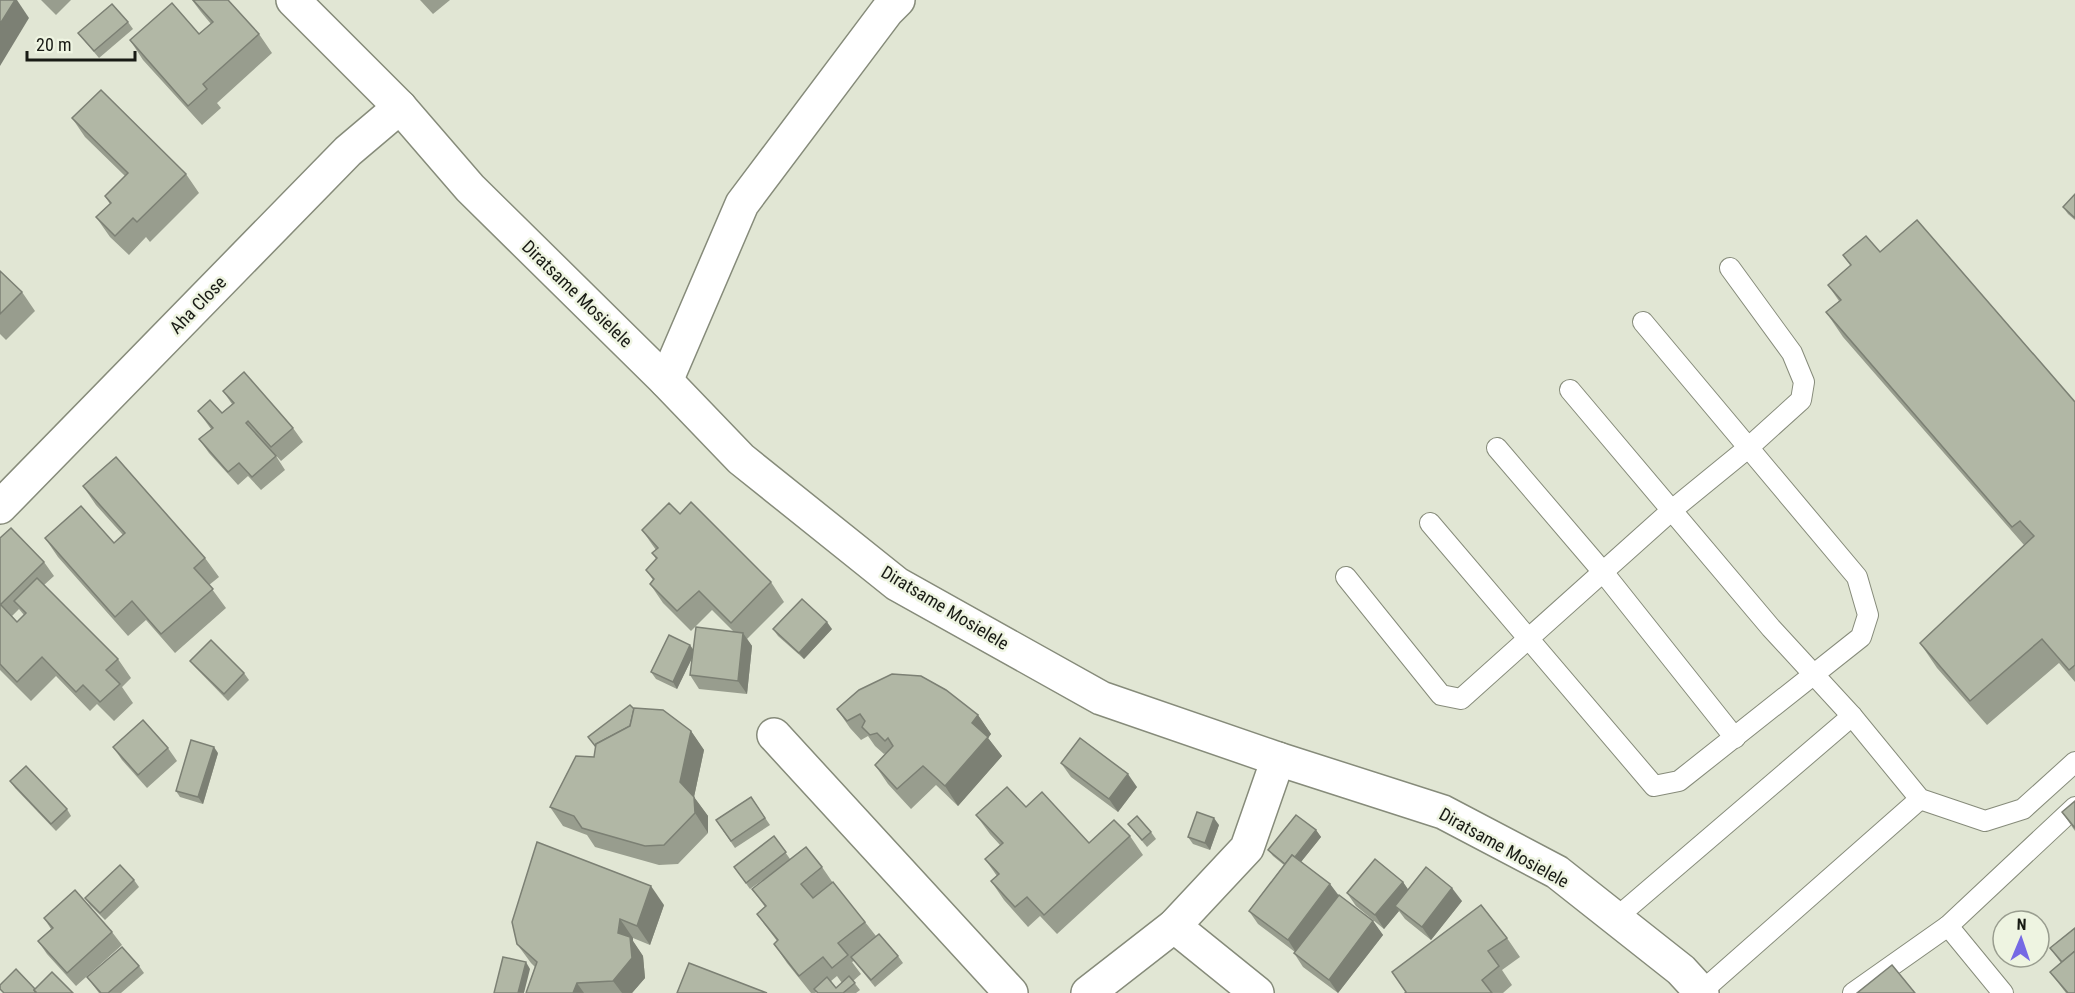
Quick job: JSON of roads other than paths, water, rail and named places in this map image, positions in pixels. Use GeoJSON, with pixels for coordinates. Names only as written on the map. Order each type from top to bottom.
{"type":"FeatureCollection","features":[{"type":"Feature","properties":{"kind":"street","name":"Diratsame Mosielele"},"geometry":{"type":"LineString","coordinates":[[293,0],[400,107],[470,188],[666,381],[741,459],[897,584],[1101,698],[1278,759],[1443,812],[1557,872],[1681,970],[1701,992]]}},
{"type":"Feature","properties":{"kind":"street"},"geometry":{"type":"LineString","coordinates":[[666,381],[742,204],[887,11],[898,0]]}},
{"type":"Feature","properties":{"kind":"street","name":"Aha Close"},"geometry":{"type":"LineString","coordinates":[[0,507],[348,151],[400,107]]}},
{"type":"Feature","properties":{"kind":"street"},"geometry":{"type":"LineString","coordinates":[[774,735],[1011,993]]}},
{"type":"Feature","properties":{"kind":"street"},"geometry":{"type":"LineString","coordinates":[[1088,993],[1174,926],[1247,848],[1278,759]]}},
{"type":"Feature","properties":{"kind":"street"},"geometry":{"type":"LineString","coordinates":[[1174,926],[1257,993]]}},
{"type":"Feature","properties":{"kind":"lane"},"geometry":{"type":"LineString","coordinates":[[1346,577],[1442,695],[1461,699],[1672,510],[1748,448],[1801,400],[1804,382],[1791,353],[1730,268]]}},
{"type":"Feature","properties":{"kind":"lane"},"geometry":{"type":"LineString","coordinates":[[1430,523],[1654,786],[1679,781],[1861,637],[1868,615],[1857,577],[1643,322]]}},
{"type":"Feature","properties":{"kind":"lane"},"geometry":{"type":"LineString","coordinates":[[1570,390],[1770,628],[1852,716],[1920,799],[1985,821],[2023,809],[2075,762]]}},
{"type":"Feature","properties":{"kind":"lane"},"geometry":{"type":"LineString","coordinates":[[1497,448],[1603,572],[1735,738]]}},
{"type":"Feature","properties":{"kind":"lane"},"geometry":{"type":"LineString","coordinates":[[1616,918],[1852,716]]}},
{"type":"Feature","properties":{"kind":"lane"},"geometry":{"type":"LineString","coordinates":[[1701,992],[1920,799]]}},
{"type":"Feature","properties":{"kind":"lane"},"geometry":{"type":"LineString","coordinates":[[1852,993],[1948,927],[2075,807]]}},
{"type":"Feature","properties":{"kind":"lane"},"geometry":{"type":"LineString","coordinates":[[1948,927],[2003,993]]}}]}
